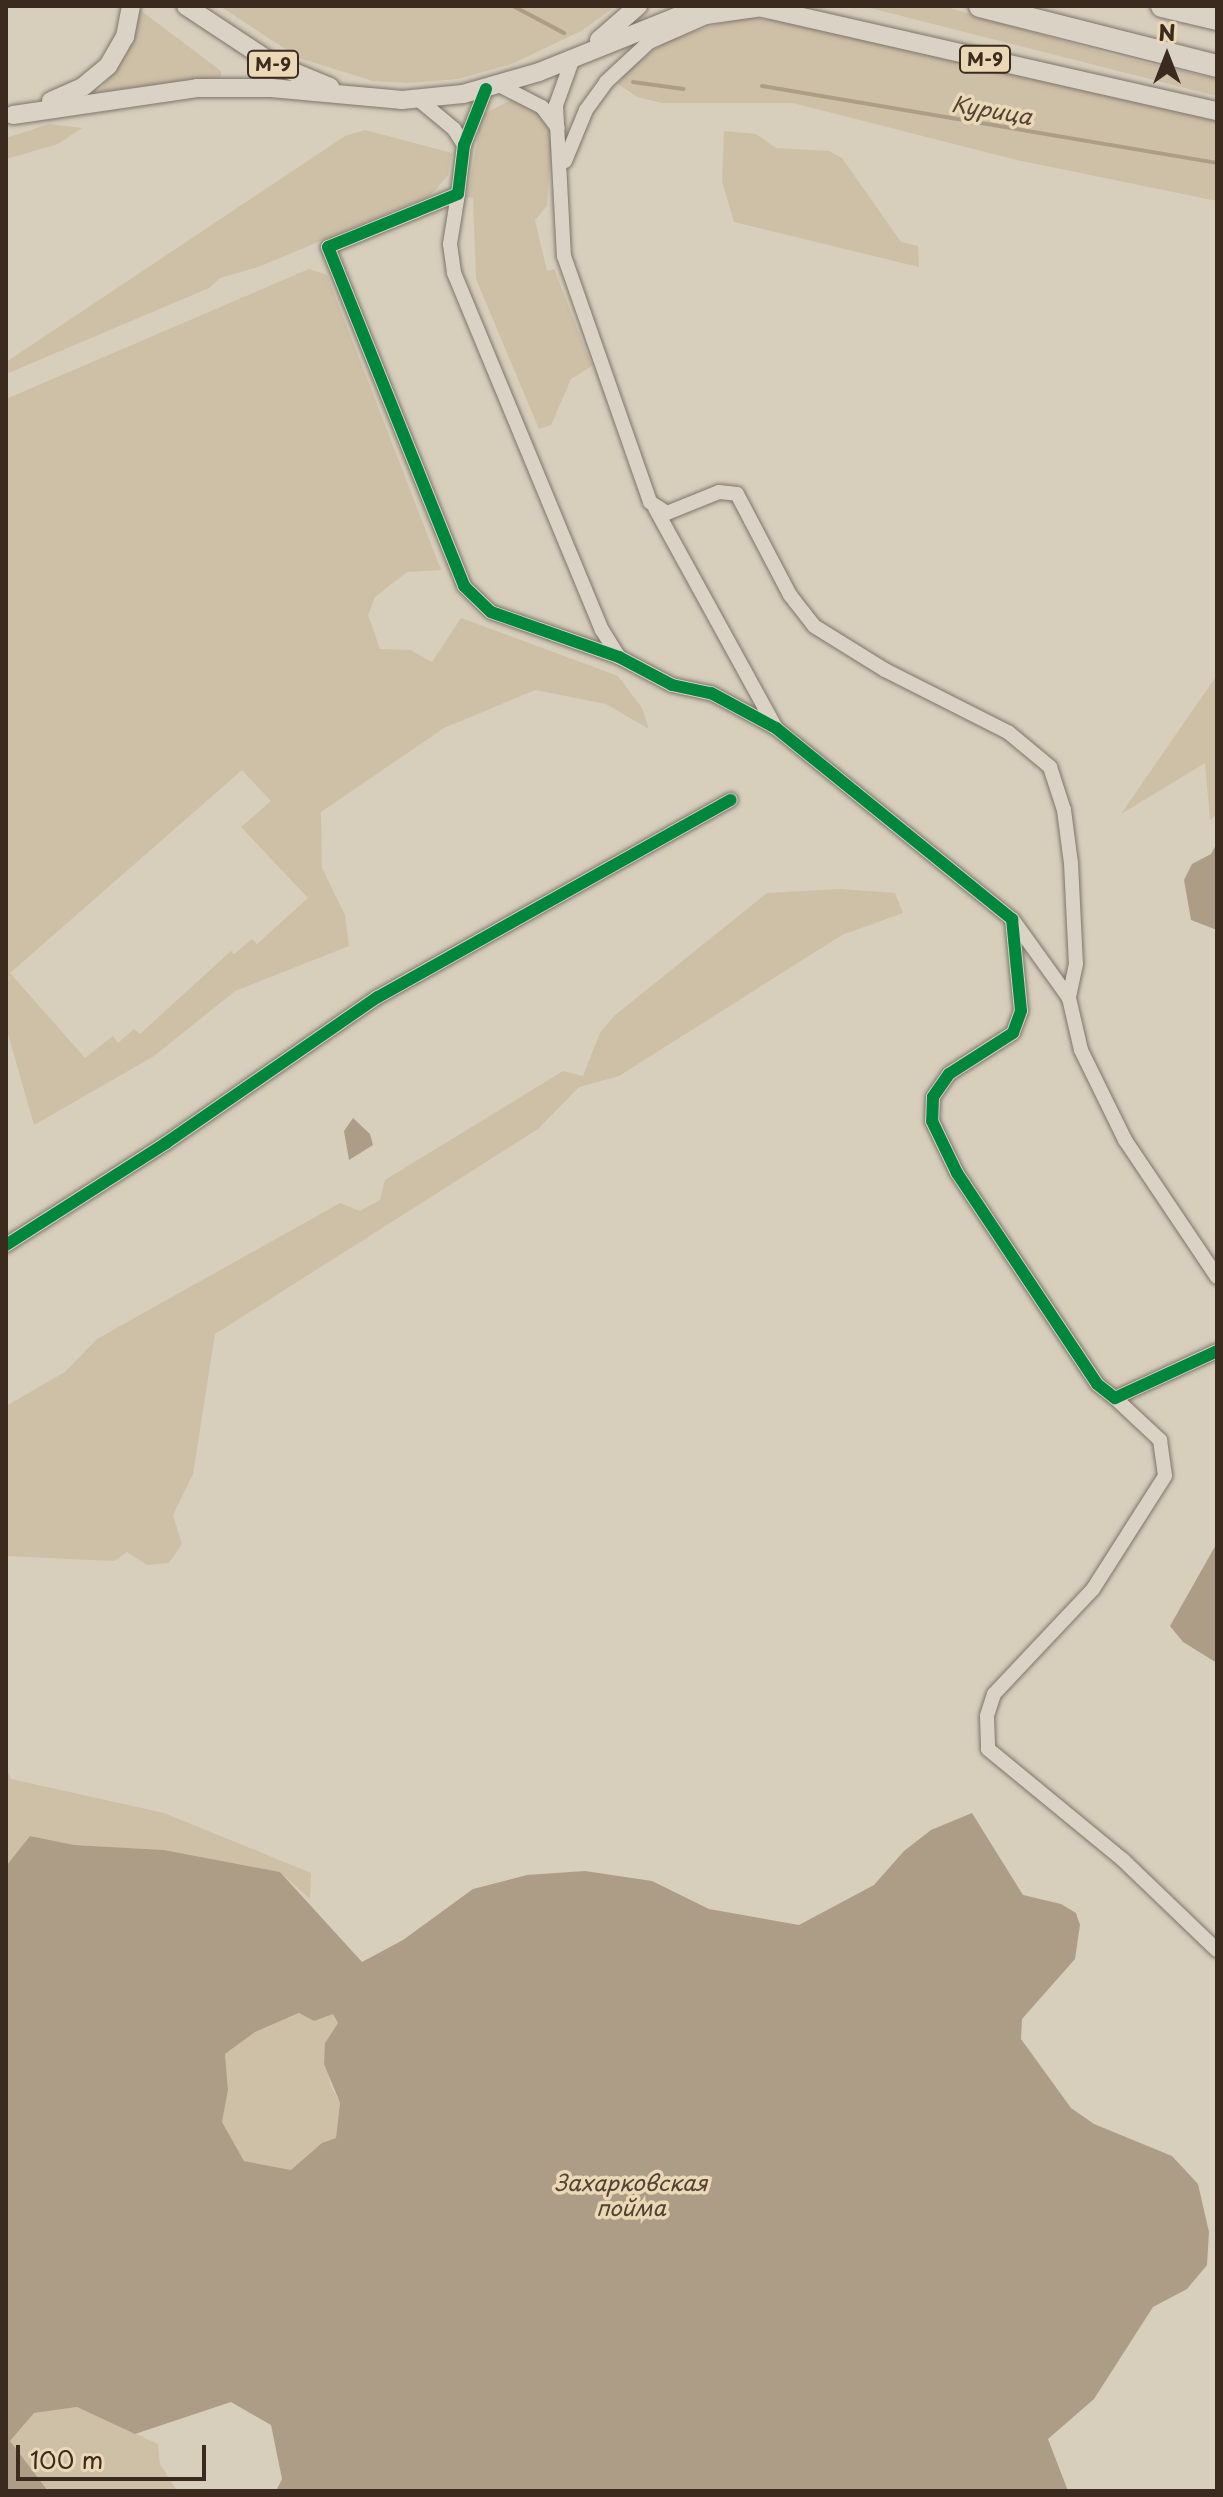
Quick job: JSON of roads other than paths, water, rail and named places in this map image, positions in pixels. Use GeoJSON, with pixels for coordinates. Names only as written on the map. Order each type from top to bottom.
{"type":"FeatureCollection","features":[{"type":"Feature","properties":{"kind":"highway","name":"М-9"},"geometry":{"type":"LineString","coordinates":[[980,6],[1217,66]]}},
{"type":"Feature","properties":{"kind":"highway"},"geometry":{"type":"LineString","coordinates":[[1162,6],[1217,19]]}},
{"type":"Feature","properties":{"kind":"main road"},"geometry":{"type":"LineString","coordinates":[[10,116],[69,95],[108,66],[125,37],[131,6]]}},
{"type":"Feature","properties":{"kind":"main road","name":"М-9"},"geometry":{"type":"LineString","coordinates":[[186,6],[272,63],[371,99]]}},
{"type":"Feature","properties":{"kind":"main road","name":"М-9"},"geometry":{"type":"LineString","coordinates":[[577,55],[638,6]]}},
{"type":"Feature","properties":{"kind":"main road","name":"М-9"},"geometry":{"type":"LineString","coordinates":[[10,116],[100,101],[247,86],[371,99],[418,99],[492,87],[676,17],[730,6]]}},
{"type":"Feature","properties":{"kind":"main road","name":"М-9"},"geometry":{"type":"LineString","coordinates":[[754,6],[774,8],[1217,111]]}},
{"type":"Feature","properties":{"kind":"street"},"geometry":{"type":"LineString","coordinates":[[561,172],[586,110],[606,82],[649,42],[706,17],[774,8]]}},
{"type":"Feature","properties":{"kind":"street"},"geometry":{"type":"LineString","coordinates":[[577,55],[556,105],[561,136],[564,256],[655,508],[776,728]]}},
{"type":"Feature","properties":{"kind":"street"},"geometry":{"type":"LineString","coordinates":[[561,136],[542,107],[492,87],[464,145],[450,244],[454,273],[602,630],[619,657]]}},
{"type":"Feature","properties":{"kind":"street"},"geometry":{"type":"LineString","coordinates":[[418,99],[454,129],[464,145]]}},
{"type":"Feature","properties":{"kind":"street"},"geometry":{"type":"LineString","coordinates":[[458,194],[328,247],[464,586],[491,612],[619,657],[672,685],[711,693],[776,728],[1012,919],[1069,998],[1081,1050],[1098,1092],[1217,1277]]}},
{"type":"Feature","properties":{"kind":"street"},"geometry":{"type":"LineString","coordinates":[[655,508],[667,513],[719,492],[737,494],[790,595],[814,626],[877,666],[1008,732],[1050,767],[1064,810],[1071,863],[1076,964],[1069,998]]}},
{"type":"Feature","properties":{"kind":"street"},"geometry":{"type":"LineString","coordinates":[[6,1245],[166,1143],[378,997],[731,800]]}},
{"type":"Feature","properties":{"kind":"street"},"geometry":{"type":"LineString","coordinates":[[1012,919],[1021,1011],[1013,1033],[949,1074],[933,1097],[932,1121],[957,1173],[1097,1384],[1160,1440],[1165,1476],[1093,1589],[994,1694],[987,1716],[988,1749],[1123,1860],[1217,1950]]}},
{"type":"Feature","properties":{"kind":"street"},"geometry":{"type":"LineString","coordinates":[[1115,1398],[1217,1351]]}},
{"type":"Feature","properties":{"kind":"water"},"geometry":{"type":"Polygon","coordinates":[[[1217,843],[1217,930],[1191,920],[1184,880],[1192,864],[1211,854],[1217,843]]]}},
{"type":"Feature","properties":{"kind":"water"},"geometry":{"type":"Polygon","coordinates":[[[353,1118],[370,1134],[373,1145],[349,1160],[344,1131],[353,1118]]]}},
{"type":"Feature","properties":{"kind":"water"},"geometry":{"type":"Polygon","coordinates":[[[1217,1543],[1217,1663],[1183,1642],[1170,1626],[1217,1543]]]}},
{"type":"Feature","properties":{"kind":"water","name":"Захарковская пойма"},"geometry":{"type":"Polygon","coordinates":[[[972,1813],[1023,1895],[1061,1904],[1076,1913],[1080,1925],[1075,1959],[1022,2019],[1021,2039],[1071,2108],[1094,2124],[1172,2156],[1198,2184],[1209,2232],[1207,2265],[1187,2289],[1153,2307],[1094,2399],[1048,2439],[1068,2491],[276,2491],[282,2479],[271,2425],[231,2402],[135,2434],[77,2407],[34,2413],[10,2441],[48,2491],[6,2490],[6,1866],[30,1836],[74,1845],[164,1850],[280,1872],[362,1962],[403,1940],[473,1889],[527,1875],[585,1871],[652,1881],[709,1909],[799,1925],[874,1885],[904,1851],[931,1830],[972,1813]],[[299,2013],[255,2032],[225,2054],[228,2090],[222,2122],[244,2161],[291,2170],[322,2143],[336,2138],[340,2103],[324,2064],[325,2043],[338,2023],[333,2014],[314,2021],[299,2013]]]}},
{"type":"Feature","properties":{"kind":"waterway","name":"Курица"},"geometry":{"type":"LineString","coordinates":[[513,6],[564,33]]}},
{"type":"Feature","properties":{"kind":"waterway","name":"Курица"},"geometry":{"type":"LineString","coordinates":[[633,82],[684,89]]}},
{"type":"Feature","properties":{"kind":"waterway","name":"Курица"},"geometry":{"type":"LineString","coordinates":[[762,86],[1217,163]]}}]}
